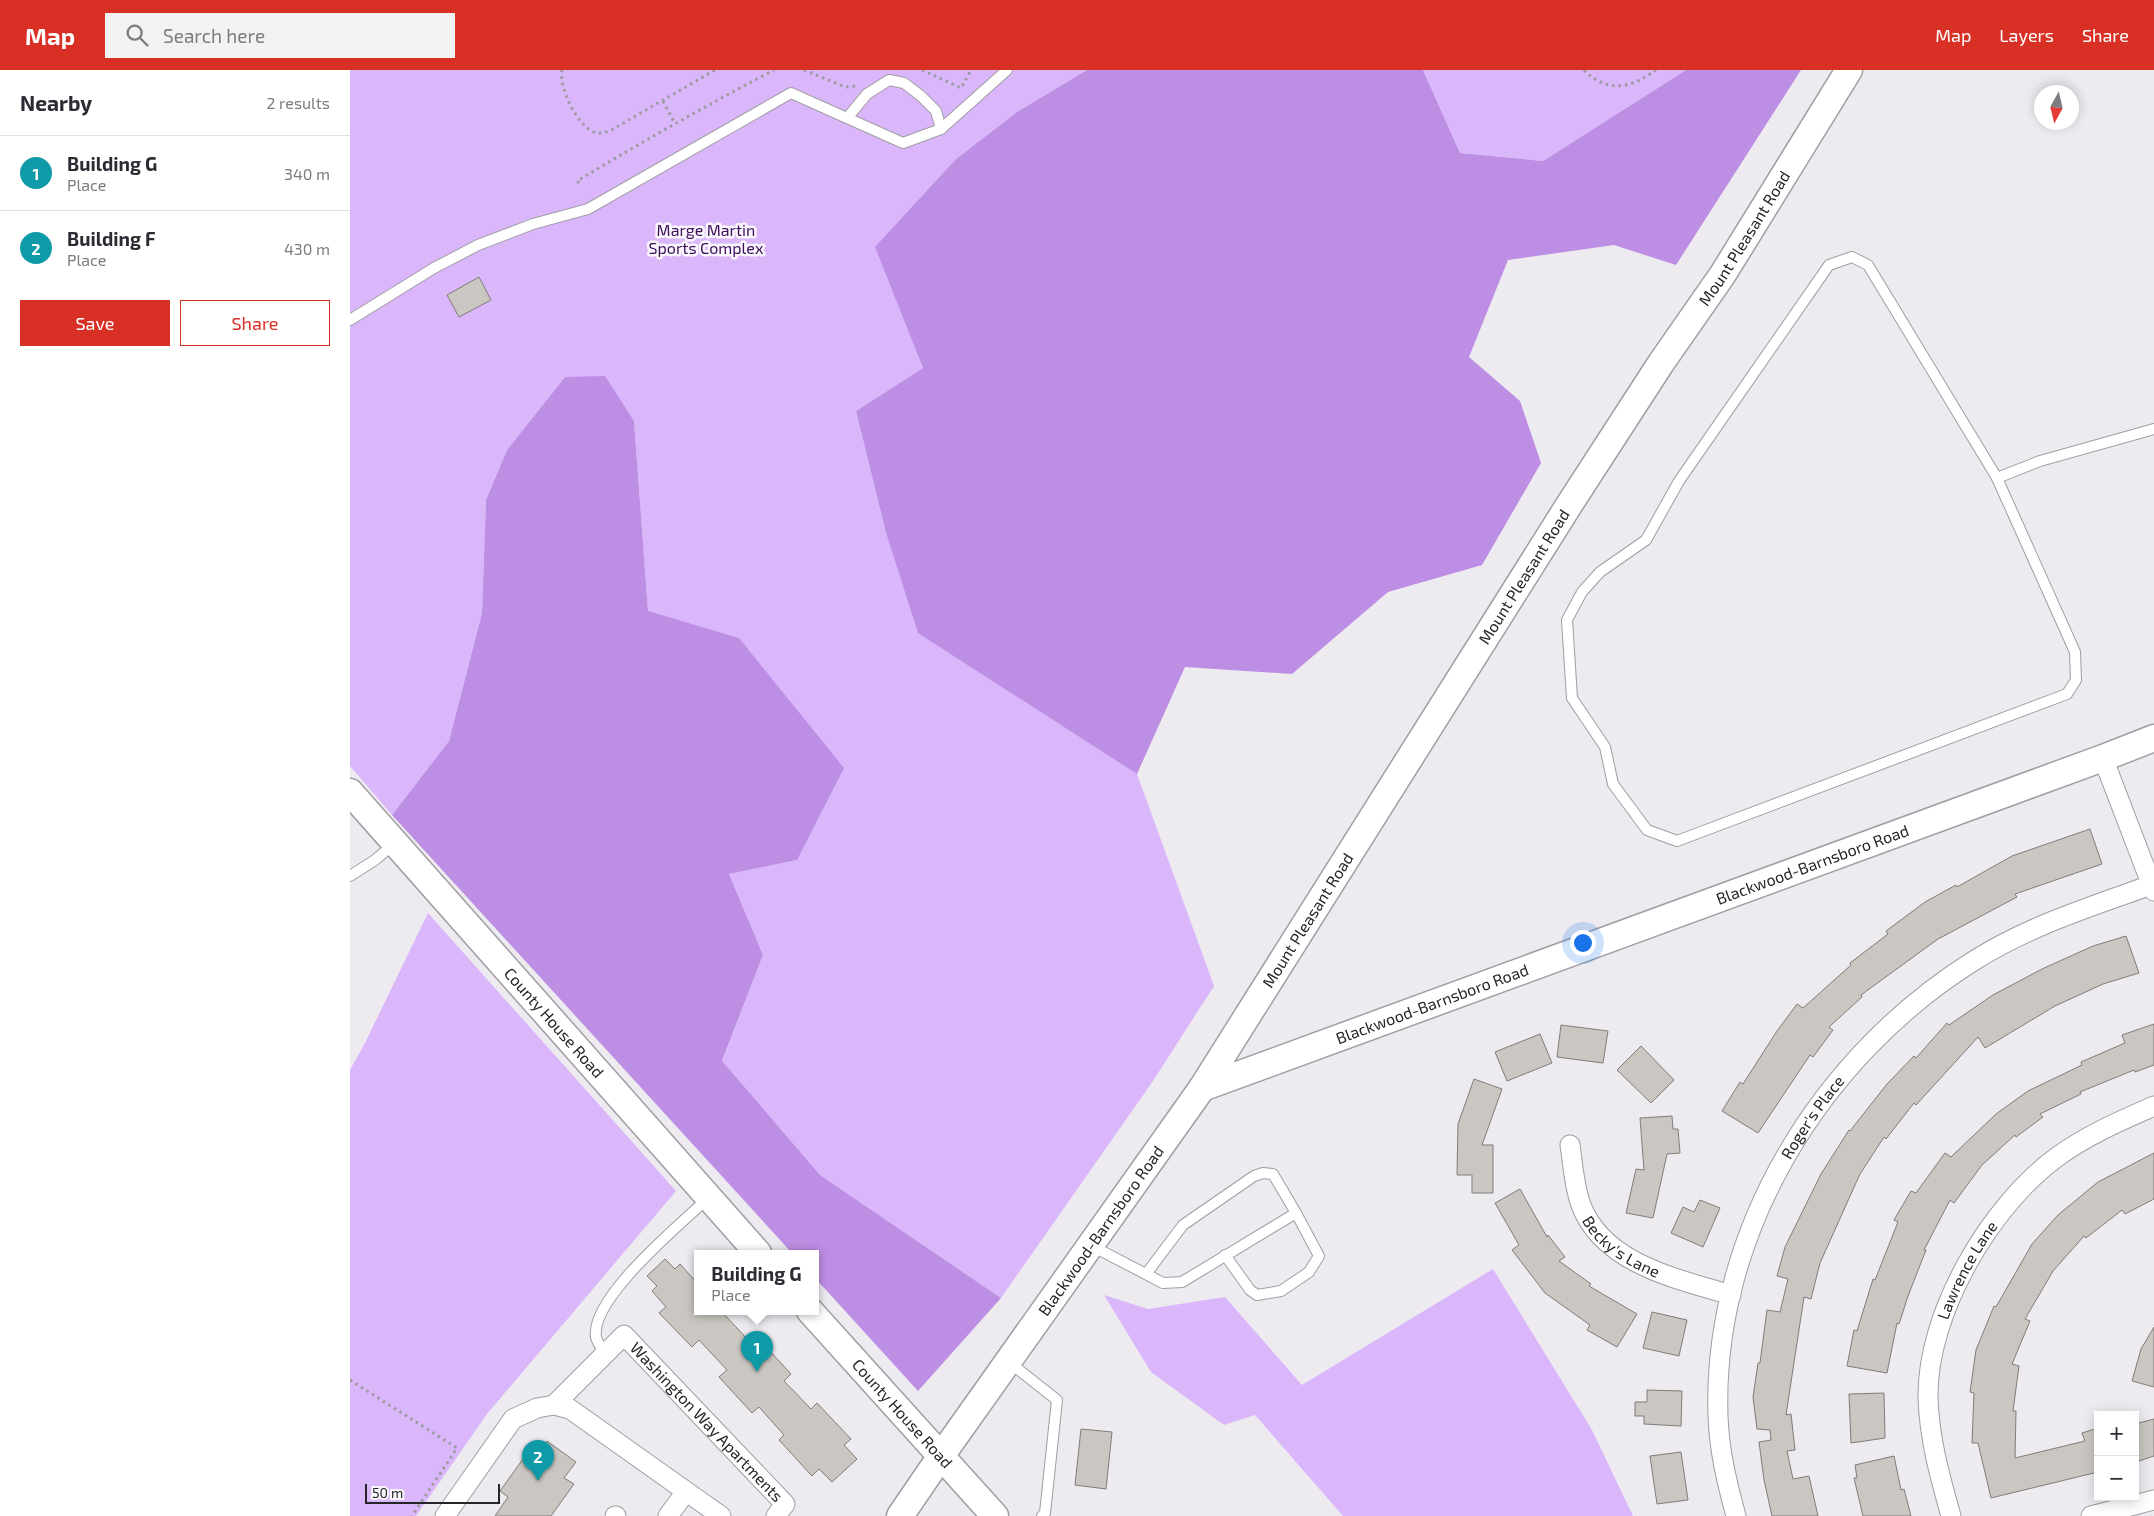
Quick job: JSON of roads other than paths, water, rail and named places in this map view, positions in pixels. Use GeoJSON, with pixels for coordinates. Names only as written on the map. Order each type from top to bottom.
{"type":"FeatureCollection","features":[{"type":"Feature","properties":{"kind":"main road","name":"Mount Pleasant Road"},"geometry":{"type":"LineString","coordinates":[[1202,1088],[1569,505],[1661,363],[1723,274],[1848,70]]}},
{"type":"Feature","properties":{"kind":"main road","name":"Blackwood-Barnsboro Road"},"geometry":{"type":"LineString","coordinates":[[900,1516],[1202,1088],[2154,738]]}},
{"type":"Feature","properties":{"kind":"main road","name":"County House Road"},"geometry":{"type":"LineString","coordinates":[[350,792],[755,1250]]}},
{"type":"Feature","properties":{"kind":"main road","name":"County House Road"},"geometry":{"type":"LineString","coordinates":[[814,1315],[995,1516]]}},
{"type":"Feature","properties":{"kind":"street"},"geometry":{"type":"LineString","coordinates":[[2103,758],[2153,887]]}},
{"type":"Feature","properties":{"kind":"street","name":"Roger's Place"},"geometry":{"type":"LineString","coordinates":[[1736,1516],[1722,1457],[1718,1417],[1720,1366],[1731,1295],[1758,1212],[1788,1153],[1831,1088],[1847,1067],[1879,1034],[1917,1000],[1995,948],[2050,922],[2153,887]]}},
{"type":"Feature","properties":{"kind":"street","name":"Lawrence Lane"},"geometry":{"type":"LineString","coordinates":[[1951,1516],[1932,1441],[1928,1397],[1929,1377],[1942,1322],[1967,1265],[1977,1246],[2003,1212],[2055,1159],[2110,1125],[2154,1106]]}},
{"type":"Feature","properties":{"kind":"street","name":"Becky's Lane"},"geometry":{"type":"LineString","coordinates":[[1570,1145],[1575,1184],[1581,1206],[1590,1222],[1603,1238],[1641,1265],[1655,1272],[1731,1295]]}},
{"type":"Feature","properties":{"kind":"street","name":"Washington Way Apartments"},"geometry":{"type":"LineString","coordinates":[[554,1405],[624,1335],[785,1504],[776,1516]]}},
{"type":"Feature","properties":{"kind":"street"},"geometry":{"type":"LineString","coordinates":[[445,1516],[513,1419],[537,1408],[554,1405],[570,1409],[664,1474],[685,1493],[721,1516]]}},
{"type":"Feature","properties":{"kind":"street"},"geometry":{"type":"LineString","coordinates":[[668,1516],[685,1493]]}},
{"type":"Feature","properties":{"kind":"street"},"geometry":{"type":"LineString","coordinates":[[2091,1516],[2154,1500]]}},
{"type":"Feature","properties":{"kind":"lane"},"geometry":{"type":"LineString","coordinates":[[350,320],[434,268],[478,245],[533,224],[588,209],[791,93],[903,142],[940,129],[1007,70]]}},
{"type":"Feature","properties":{"kind":"lane"},"geometry":{"type":"LineString","coordinates":[[848,117],[866,94],[889,80],[904,83],[922,96],[936,111],[940,129]]}},
{"type":"Feature","properties":{"kind":"lane"},"geometry":{"type":"LineString","coordinates":[[1852,257],[1868,265],[1997,478],[2074,652],[2076,680],[2067,694],[1677,840],[1647,830],[1613,784],[1605,747],[1572,698],[1566,620],[1582,592],[1600,572],[1646,540],[1679,481],[1829,265],[1852,257]]}},
{"type":"Feature","properties":{"kind":"lane"},"geometry":{"type":"LineString","coordinates":[[1997,478],[2040,461],[2154,429]]}},
{"type":"Feature","properties":{"kind":"lane"},"geometry":{"type":"LineString","coordinates":[[350,876],[375,860],[395,843]]}},
{"type":"Feature","properties":{"kind":"lane"},"geometry":{"type":"LineString","coordinates":[[1146,1274],[1182,1225],[1254,1176],[1263,1173],[1272,1174],[1319,1256],[1309,1272],[1281,1291],[1258,1295],[1250,1290],[1225,1255]]}},
{"type":"Feature","properties":{"kind":"lane"},"geometry":{"type":"LineString","coordinates":[[605,1354],[596,1337],[597,1327],[609,1298],[626,1277],[708,1198]]}},
{"type":"Feature","properties":{"kind":"lane"},"geometry":{"type":"LineString","coordinates":[[1091,1245],[1163,1283],[1182,1282],[1296,1213]]}},
{"type":"Feature","properties":{"kind":"lane"},"geometry":{"type":"LineString","coordinates":[[1009,1361],[1057,1400],[1045,1513],[1042,1516]]}},
{"type":"Feature","properties":{"kind":"place","name":"Building G"},"geometry":{"type":"Point","coordinates":[757,1372]}},
{"type":"Feature","properties":{"kind":"place","name":"Building F"},"geometry":{"type":"Point","coordinates":[538,1481]}},
{"type":"Feature","properties":{"kind":"park label","name":"Marge Martin Sports Complex"},"geometry":{"type":"Point","coordinates":[706,239]}}]}
